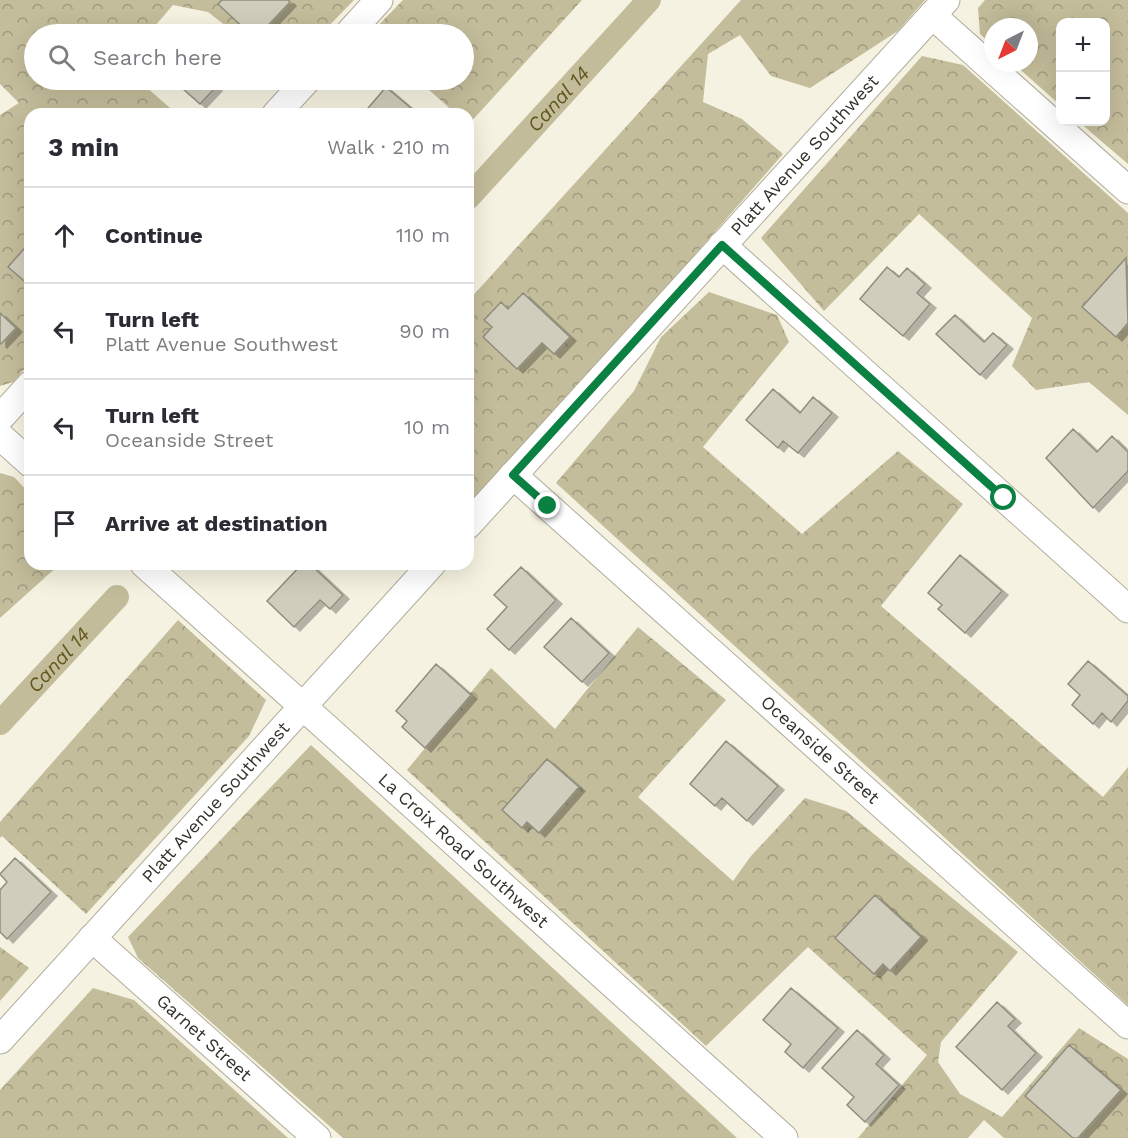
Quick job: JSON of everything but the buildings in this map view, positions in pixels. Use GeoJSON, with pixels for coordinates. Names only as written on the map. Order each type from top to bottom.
{"type":"FeatureCollection","features":[{"type":"Feature","properties":{"kind":"street"},"geometry":{"type":"LineString","coordinates":[[357,24],[379,0]]}},
{"type":"Feature","properties":{"kind":"street"},"geometry":{"type":"LineString","coordinates":[[939,8],[1128,190]]}},
{"type":"Feature","properties":{"kind":"street","name":"Platt Avenue Southwest"},"geometry":{"type":"LineString","coordinates":[[474,518],[939,8]]}},
{"type":"Feature","properties":{"kind":"street"},"geometry":{"type":"LineString","coordinates":[[281,108],[298,90]]}},
{"type":"Feature","properties":{"kind":"street"},"geometry":{"type":"LineString","coordinates":[[722,245],[1128,609]]}},
{"type":"Feature","properties":{"kind":"street"},"geometry":{"type":"LineString","coordinates":[[0,418],[24,392]]}},
{"type":"Feature","properties":{"kind":"street"},"geometry":{"type":"LineString","coordinates":[[0,436],[24,458]]}},
{"type":"Feature","properties":{"kind":"street","name":"Oceanside Street"},"geometry":{"type":"LineString","coordinates":[[513,475],[1128,1025]]}},
{"type":"Feature","properties":{"kind":"street","name":"La Croix Road Southwest"},"geometry":{"type":"LineString","coordinates":[[151,570],[784,1138]]}},
{"type":"Feature","properties":{"kind":"street","name":"Platt Avenue Southwest"},"geometry":{"type":"LineString","coordinates":[[0,1040],[427,570]]}},
{"type":"Feature","properties":{"kind":"street","name":"Garnet Street"},"geometry":{"type":"LineString","coordinates":[[92,938],[318,1138]]}},
{"type":"Feature","properties":{"kind":"green space"},"geometry":{"type":"Polygon","coordinates":[[[0,0],[354,0],[331,24],[223,24],[208,12],[173,5],[157,24],[24,24],[24,90],[149,90],[170,108],[24,108],[24,370],[13,382],[0,386],[0,115],[19,103],[0,84],[0,0]]]}},
{"type":"Feature","properties":{"kind":"green space"},"geometry":{"type":"Polygon","coordinates":[[[403,0],[582,0],[474,118],[474,108],[449,108],[429,90],[474,90],[474,24],[380,24],[403,0]]]}},
{"type":"Feature","properties":{"kind":"green space"},"geometry":{"type":"Polygon","coordinates":[[[741,0],[925,0],[898,31],[810,88],[771,76],[740,35],[708,54],[703,102],[742,119],[783,154],[551,419],[474,502],[474,294],[741,0]]]}},
{"type":"Feature","properties":{"kind":"green space"},"geometry":{"type":"Polygon","coordinates":[[[985,0],[1128,0],[1128,164],[1084,126],[1110,126],[1110,18],[1056,18],[1056,101],[1023,72],[1038,72],[1038,18],[984,18],[984,38],[980,34],[978,8],[985,0]]]}},
{"type":"Feature","properties":{"kind":"green space"},"geometry":{"type":"Polygon","coordinates":[[[922,56],[963,65],[1128,213],[1128,415],[1089,382],[1036,390],[1012,366],[1032,318],[919,214],[824,311],[761,238],[922,56]]]}},
{"type":"Feature","properties":{"kind":"green space"},"geometry":{"type":"Polygon","coordinates":[[[709,292],[777,315],[789,342],[703,447],[802,534],[898,451],[963,504],[881,606],[1103,797],[1128,767],[1128,1005],[556,483],[634,391],[661,337],[709,292]]]}},
{"type":"Feature","properties":{"kind":"green space"},"geometry":{"type":"Polygon","coordinates":[[[0,473],[14,477],[24,488],[24,570],[53,570],[0,618],[0,473]]]}},
{"type":"Feature","properties":{"kind":"green space"},"geometry":{"type":"Polygon","coordinates":[[[178,620],[266,700],[249,736],[86,914],[2,836],[0,838],[0,822],[178,620]]]}},
{"type":"Feature","properties":{"kind":"green space"},"geometry":{"type":"Polygon","coordinates":[[[638,627],[726,700],[638,797],[733,881],[751,856],[805,798],[846,811],[1018,952],[941,1042],[938,1062],[960,1094],[1002,1117],[1079,1028],[1128,1059],[1128,1138],[1004,1138],[984,1120],[968,1138],[858,1138],[927,1055],[808,947],[706,1046],[407,770],[491,668],[555,729],[638,627]]]}},
{"type":"Feature","properties":{"kind":"green space"},"geometry":{"type":"Polygon","coordinates":[[[311,745],[737,1138],[343,1138],[138,958],[128,937],[311,745]]]}},
{"type":"Feature","properties":{"kind":"green space"},"geometry":{"type":"Polygon","coordinates":[[[0,947],[29,968],[0,1001],[0,947]]]}},
{"type":"Feature","properties":{"kind":"green space"},"geometry":{"type":"Polygon","coordinates":[[[93,988],[134,1000],[288,1138],[0,1138],[0,1090],[93,988]]]}},
{"type":"Feature","properties":{"kind":"waterway","name":"Canal 14"},"geometry":{"type":"LineString","coordinates":[[474,191],[649,0]]}},
{"type":"Feature","properties":{"kind":"waterway","name":"Canal 14"},"geometry":{"type":"LineString","coordinates":[[0,723],[117,597]]}},
{"type":"Feature","properties":{"kind":"route"},"geometry":{"type":"LineString","coordinates":[[548,506],[513,475],[722,245],[1004,498]]}}]}
